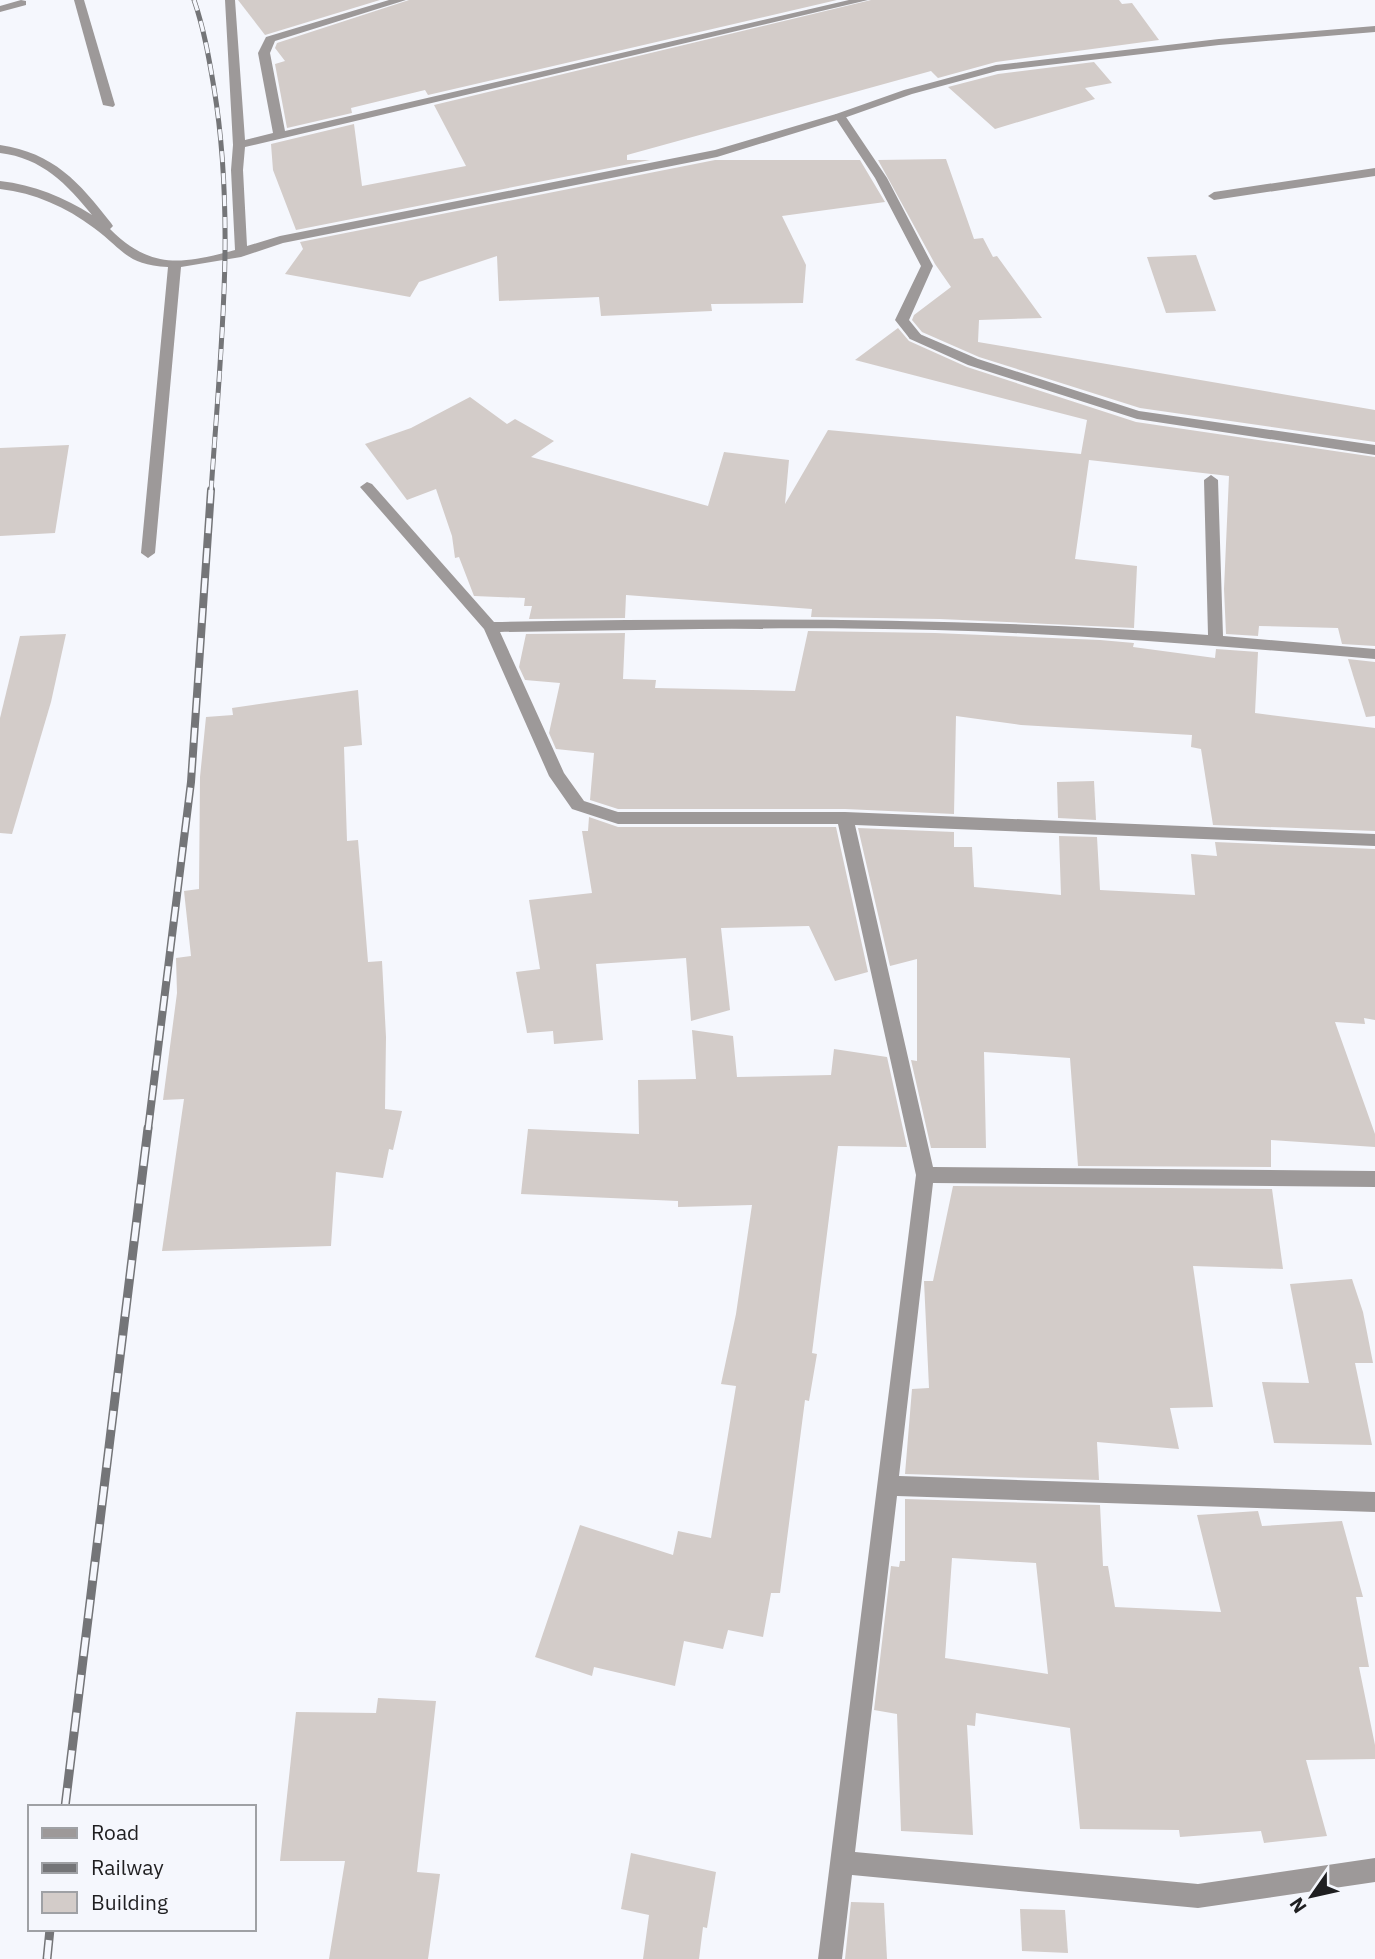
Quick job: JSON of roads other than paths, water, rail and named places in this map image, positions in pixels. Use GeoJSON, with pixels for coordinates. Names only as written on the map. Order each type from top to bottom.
{"type":"FeatureCollection","features":[{"type":"Feature","properties":{"kind":"street"},"geometry":{"type":"LineString","coordinates":[[79,0],[109,105]]}},
{"type":"Feature","properties":{"kind":"street"},"geometry":{"type":"LineString","coordinates":[[230,0],[239,145],[237,170],[242,253]]}},
{"type":"Feature","properties":{"kind":"street"},"geometry":{"type":"LineString","coordinates":[[280,137],[264,53],[270,40],[401,0]]}},
{"type":"Feature","properties":{"kind":"street"},"geometry":{"type":"LineString","coordinates":[[239,145],[863,0]]}},
{"type":"Feature","properties":{"kind":"street"},"geometry":{"type":"LineString","coordinates":[[0,9],[22,3]]}},
{"type":"Feature","properties":{"kind":"street"},"geometry":{"type":"LineString","coordinates":[[0,185],[22,188],[55,200],[100,227],[135,257],[175,263],[242,253],[280,240],[718,153],[908,92],[996,68],[1219,42],[1375,29]]}},
{"type":"Feature","properties":{"kind":"street"},"geometry":{"type":"LineString","coordinates":[[840,116],[881,178],[927,266],[902,320],[915,336],[973,362],[1138,415],[1375,450]]}},
{"type":"Feature","properties":{"kind":"street"},"geometry":{"type":"LineString","coordinates":[[0,149],[33,156],[64,174],[135,257]]}},
{"type":"Feature","properties":{"kind":"street"},"geometry":{"type":"LineString","coordinates":[[1214,196],[1375,172]]}},
{"type":"Feature","properties":{"kind":"street"},"geometry":{"type":"LineString","coordinates":[[148,553],[175,263]]}},
{"type":"Feature","properties":{"kind":"street"},"geometry":{"type":"LineString","coordinates":[[1212,480],[1216,640]]}},
{"type":"Feature","properties":{"kind":"street"},"geometry":{"type":"LineString","coordinates":[[367,487],[490,627],[557,776],[578,805],[618,818],[845,818],[1375,840]]}},
{"type":"Feature","properties":{"kind":"street"},"geometry":{"type":"LineString","coordinates":[[490,627],[793,623],[924,625],[1216,640],[1375,654]]}},
{"type":"Feature","properties":{"kind":"street"},"geometry":{"type":"LineString","coordinates":[[830,1959],[925,1175],[845,818]]}},
{"type":"Feature","properties":{"kind":"street"},"geometry":{"type":"LineString","coordinates":[[925,1175],[1375,1179]]}},
{"type":"Feature","properties":{"kind":"street"},"geometry":{"type":"LineString","coordinates":[[887,1486],[1375,1502]]}},
{"type":"Feature","properties":{"kind":"street"},"geometry":{"type":"LineString","coordinates":[[840,1862],[1198,1896],[1375,1870]]}},
{"type":"Feature","properties":{"kind":"railway"},"geometry":{"type":"LineString","coordinates":[[194,0],[214,88],[224,189],[222,340],[211,492]]}},
{"type":"Feature","properties":{"kind":"railway"},"geometry":{"type":"LineString","coordinates":[[148,1130],[191,782],[211,490]]}},
{"type":"Feature","properties":{"kind":"railway"},"geometry":{"type":"LineString","coordinates":[[65,1805],[148,1128]]}},
{"type":"Feature","properties":{"kind":"railway"},"geometry":{"type":"LineString","coordinates":[[47,1959],[50,1931]]}}]}
